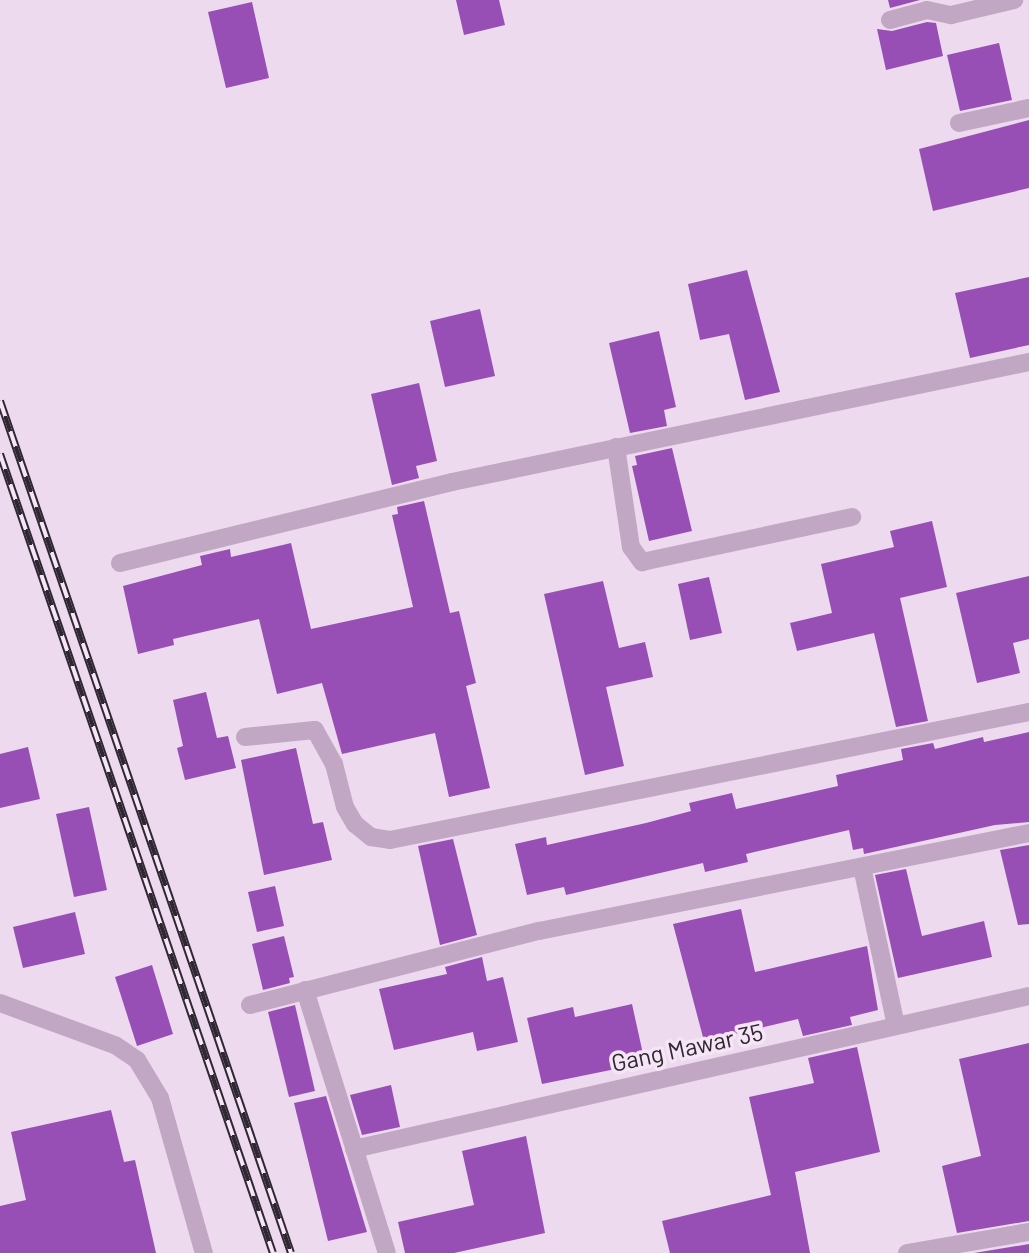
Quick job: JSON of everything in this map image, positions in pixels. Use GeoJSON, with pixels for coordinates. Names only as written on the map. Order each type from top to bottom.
{"type":"FeatureCollection","features":[{"type":"Feature","properties":{"kind":"street"},"geometry":{"type":"LineString","coordinates":[[890,20],[927,10],[951,15],[1014,0]]}},
{"type":"Feature","properties":{"kind":"street"},"geometry":{"type":"LineString","coordinates":[[959,123],[1029,108]]}},
{"type":"Feature","properties":{"kind":"street"},"geometry":{"type":"LineString","coordinates":[[120,564],[616,447],[1029,362]]}},
{"type":"Feature","properties":{"kind":"street"},"geometry":{"type":"LineString","coordinates":[[616,447],[631,547],[642,562],[852,517]]}},
{"type":"Feature","properties":{"kind":"street"},"geometry":{"type":"LineString","coordinates":[[245,737],[315,730],[334,764],[345,807],[355,824],[371,838],[390,840],[1029,712]]}},
{"type":"Feature","properties":{"kind":"street"},"geometry":{"type":"LineString","coordinates":[[250,1005],[539,932],[1029,833]]}},
{"type":"Feature","properties":{"kind":"street"},"geometry":{"type":"LineString","coordinates":[[862,867],[896,1025]]}},
{"type":"Feature","properties":{"kind":"street"},"geometry":{"type":"LineString","coordinates":[[304,990],[387,1253]]}},
{"type":"Feature","properties":{"kind":"street","name":"Gang Mawar 35"},"geometry":{"type":"LineString","coordinates":[[355,1149],[1029,996]]}},
{"type":"Feature","properties":{"kind":"street"},"geometry":{"type":"LineString","coordinates":[[0,1003],[116,1045],[137,1060],[160,1098],[204,1253]]}},
{"type":"Feature","properties":{"kind":"street"},"geometry":{"type":"LineString","coordinates":[[907,1253],[1029,1232]]}},
{"type":"Feature","properties":{"kind":"building"},"geometry":{"type":"Polygon","coordinates":[[[456,0],[499,0],[505,25],[464,35],[456,0]]]}},
{"type":"Feature","properties":{"kind":"building"},"geometry":{"type":"Polygon","coordinates":[[[888,0],[920,0],[890,8],[888,0]]]}},
{"type":"Feature","properties":{"kind":"building"},"geometry":{"type":"Polygon","coordinates":[[[252,2],[269,78],[226,88],[208,12],[252,2]]]}},
{"type":"Feature","properties":{"kind":"building"},"geometry":{"type":"Polygon","coordinates":[[[927,22],[936,23],[943,56],[886,70],[877,29],[892,31],[927,22]]]}},
{"type":"Feature","properties":{"kind":"building"},"geometry":{"type":"Polygon","coordinates":[[[999,43],[1012,100],[960,111],[947,55],[999,43]]]}},
{"type":"Feature","properties":{"kind":"building"},"geometry":{"type":"Polygon","coordinates":[[[1029,120],[1029,188],[933,211],[919,149],[1029,120]]]}},
{"type":"Feature","properties":{"kind":"building"},"geometry":{"type":"Polygon","coordinates":[[[747,270],[780,392],[745,400],[729,334],[700,340],[688,284],[747,270]]]}},
{"type":"Feature","properties":{"kind":"building"},"geometry":{"type":"Polygon","coordinates":[[[1029,277],[1029,345],[970,358],[955,293],[1029,277]]]}},
{"type":"Feature","properties":{"kind":"building"},"geometry":{"type":"Polygon","coordinates":[[[480,309],[495,376],[445,387],[430,321],[480,309]]]}},
{"type":"Feature","properties":{"kind":"building"},"geometry":{"type":"Polygon","coordinates":[[[659,331],[676,407],[664,410],[667,426],[630,433],[609,343],[659,331]]]}},
{"type":"Feature","properties":{"kind":"building"},"geometry":{"type":"Polygon","coordinates":[[[419,383],[437,461],[416,466],[419,478],[392,485],[371,394],[419,383]]]}},
{"type":"Feature","properties":{"kind":"building"},"geometry":{"type":"Polygon","coordinates":[[[672,448],[692,531],[649,541],[632,466],[637,465],[635,456],[672,448]]]}},
{"type":"Feature","properties":{"kind":"building"},"geometry":{"type":"Polygon","coordinates":[[[424,501],[450,613],[459,611],[476,683],[466,686],[490,788],[449,797],[435,733],[342,754],[322,683],[277,694],[259,619],[173,639],[174,645],[138,654],[123,586],[202,565],[200,556],[230,549],[231,557],[291,543],[311,629],[413,607],[392,515],[398,514],[397,507],[424,501]]]}},
{"type":"Feature","properties":{"kind":"building"},"geometry":{"type":"Polygon","coordinates":[[[932,521],[947,587],[900,598],[928,721],[896,727],[874,633],[797,651],[790,623],[832,613],[821,564],[894,547],[890,531],[932,521]]]}},
{"type":"Feature","properties":{"kind":"building"},"geometry":{"type":"Polygon","coordinates":[[[1029,576],[1029,639],[1013,643],[1020,673],[977,683],[956,593],[1029,576]]]}},
{"type":"Feature","properties":{"kind":"building"},"geometry":{"type":"Polygon","coordinates":[[[709,577],[722,633],[690,640],[678,584],[709,577]]]}},
{"type":"Feature","properties":{"kind":"building"},"geometry":{"type":"Polygon","coordinates":[[[603,581],[619,648],[645,642],[653,677],[606,687],[624,766],[585,775],[544,594],[603,581]]]}},
{"type":"Feature","properties":{"kind":"building"},"geometry":{"type":"Polygon","coordinates":[[[206,692],[217,738],[228,736],[236,768],[185,780],[177,748],[183,746],[173,700],[206,692]]]}},
{"type":"Feature","properties":{"kind":"building"},"geometry":{"type":"Polygon","coordinates":[[[1029,732],[1029,822],[995,825],[864,854],[863,848],[853,850],[849,830],[746,854],[748,862],[705,872],[703,863],[566,895],[564,887],[527,895],[515,844],[546,837],[547,845],[646,823],[691,811],[689,803],[732,793],[736,809],[838,786],[836,775],[903,760],[901,749],[933,743],[935,749],[983,737],[984,742],[1029,732]]]}},
{"type":"Feature","properties":{"kind":"building"},"geometry":{"type":"Polygon","coordinates":[[[28,747],[40,799],[0,808],[0,754],[28,747]]]}},
{"type":"Feature","properties":{"kind":"building"},"geometry":{"type":"Polygon","coordinates":[[[296,748],[313,824],[323,822],[332,860],[264,875],[241,760],[296,748]]]}},
{"type":"Feature","properties":{"kind":"building"},"geometry":{"type":"Polygon","coordinates":[[[89,807],[107,890],[74,897],[56,814],[89,807]]]}},
{"type":"Feature","properties":{"kind":"building"},"geometry":{"type":"Polygon","coordinates":[[[453,839],[477,935],[440,945],[418,846],[453,839]]]}},
{"type":"Feature","properties":{"kind":"building"},"geometry":{"type":"Polygon","coordinates":[[[1029,845],[1029,924],[1018,925],[1000,850],[1029,845]]]}},
{"type":"Feature","properties":{"kind":"building"},"geometry":{"type":"Polygon","coordinates":[[[906,869],[922,936],[984,921],[992,957],[898,978],[875,875],[906,869]]]}},
{"type":"Feature","properties":{"kind":"building"},"geometry":{"type":"Polygon","coordinates":[[[275,886],[284,926],[257,932],[248,892],[275,886]]]}},
{"type":"Feature","properties":{"kind":"building"},"geometry":{"type":"Polygon","coordinates":[[[741,909],[755,972],[867,946],[878,1010],[850,1017],[852,1025],[803,1036],[798,1019],[704,1041],[673,924],[741,909]]]}},
{"type":"Feature","properties":{"kind":"building"},"geometry":{"type":"Polygon","coordinates":[[[75,912],[85,954],[23,968],[13,927],[75,912]]]}},
{"type":"Feature","properties":{"kind":"building"},"geometry":{"type":"Polygon","coordinates":[[[284,936],[294,977],[289,978],[290,983],[263,990],[252,944],[284,936]]]}},
{"type":"Feature","properties":{"kind":"building"},"geometry":{"type":"Polygon","coordinates":[[[482,957],[487,981],[503,977],[518,1042],[477,1051],[473,1032],[394,1050],[379,989],[447,974],[445,967],[482,957]]]}},
{"type":"Feature","properties":{"kind":"building"},"geometry":{"type":"Polygon","coordinates":[[[152,965],[173,1034],[137,1046],[115,977],[152,965]]]}},
{"type":"Feature","properties":{"kind":"building"},"geometry":{"type":"Polygon","coordinates":[[[632,1004],[645,1063],[542,1084],[527,1018],[573,1007],[575,1017],[632,1004]]]}},
{"type":"Feature","properties":{"kind":"building"},"geometry":{"type":"Polygon","coordinates":[[[295,1005],[315,1091],[289,1097],[268,1012],[295,1005]]]}},
{"type":"Feature","properties":{"kind":"building"},"geometry":{"type":"Polygon","coordinates":[[[1029,1043],[1029,1221],[957,1233],[942,1166],[981,1156],[959,1059],[1029,1043]]]}},
{"type":"Feature","properties":{"kind":"building"},"geometry":{"type":"Polygon","coordinates":[[[857,1047],[880,1152],[795,1172],[810,1253],[670,1253],[662,1221],[771,1195],[749,1097],[814,1083],[808,1058],[857,1047]]]}},
{"type":"Feature","properties":{"kind":"building"},"geometry":{"type":"Polygon","coordinates":[[[391,1085],[400,1127],[362,1135],[350,1095],[391,1085]]]}},
{"type":"Feature","properties":{"kind":"building"},"geometry":{"type":"Polygon","coordinates":[[[326,1096],[367,1232],[328,1241],[294,1103],[326,1096]]]}},
{"type":"Feature","properties":{"kind":"building"},"geometry":{"type":"Polygon","coordinates":[[[111,1110],[124,1162],[135,1160],[156,1253],[0,1253],[0,1206],[26,1200],[11,1132],[111,1110]]]}},
{"type":"Feature","properties":{"kind":"building"},"geometry":{"type":"Polygon","coordinates":[[[526,1136],[545,1233],[454,1253],[405,1253],[398,1222],[474,1205],[462,1151],[526,1136]]]}},
{"type":"Feature","properties":{"kind":"building"},"geometry":{"type":"Polygon","coordinates":[[[1029,1244],[1029,1253],[974,1253],[1029,1244]]]}},
{"type":"Feature","properties":{"kind":"railway"},"geometry":{"type":"LineString","coordinates":[[0,401],[291,1253]]}},
{"type":"Feature","properties":{"kind":"railway"},"geometry":{"type":"LineString","coordinates":[[0,454],[273,1253]]}}]}
